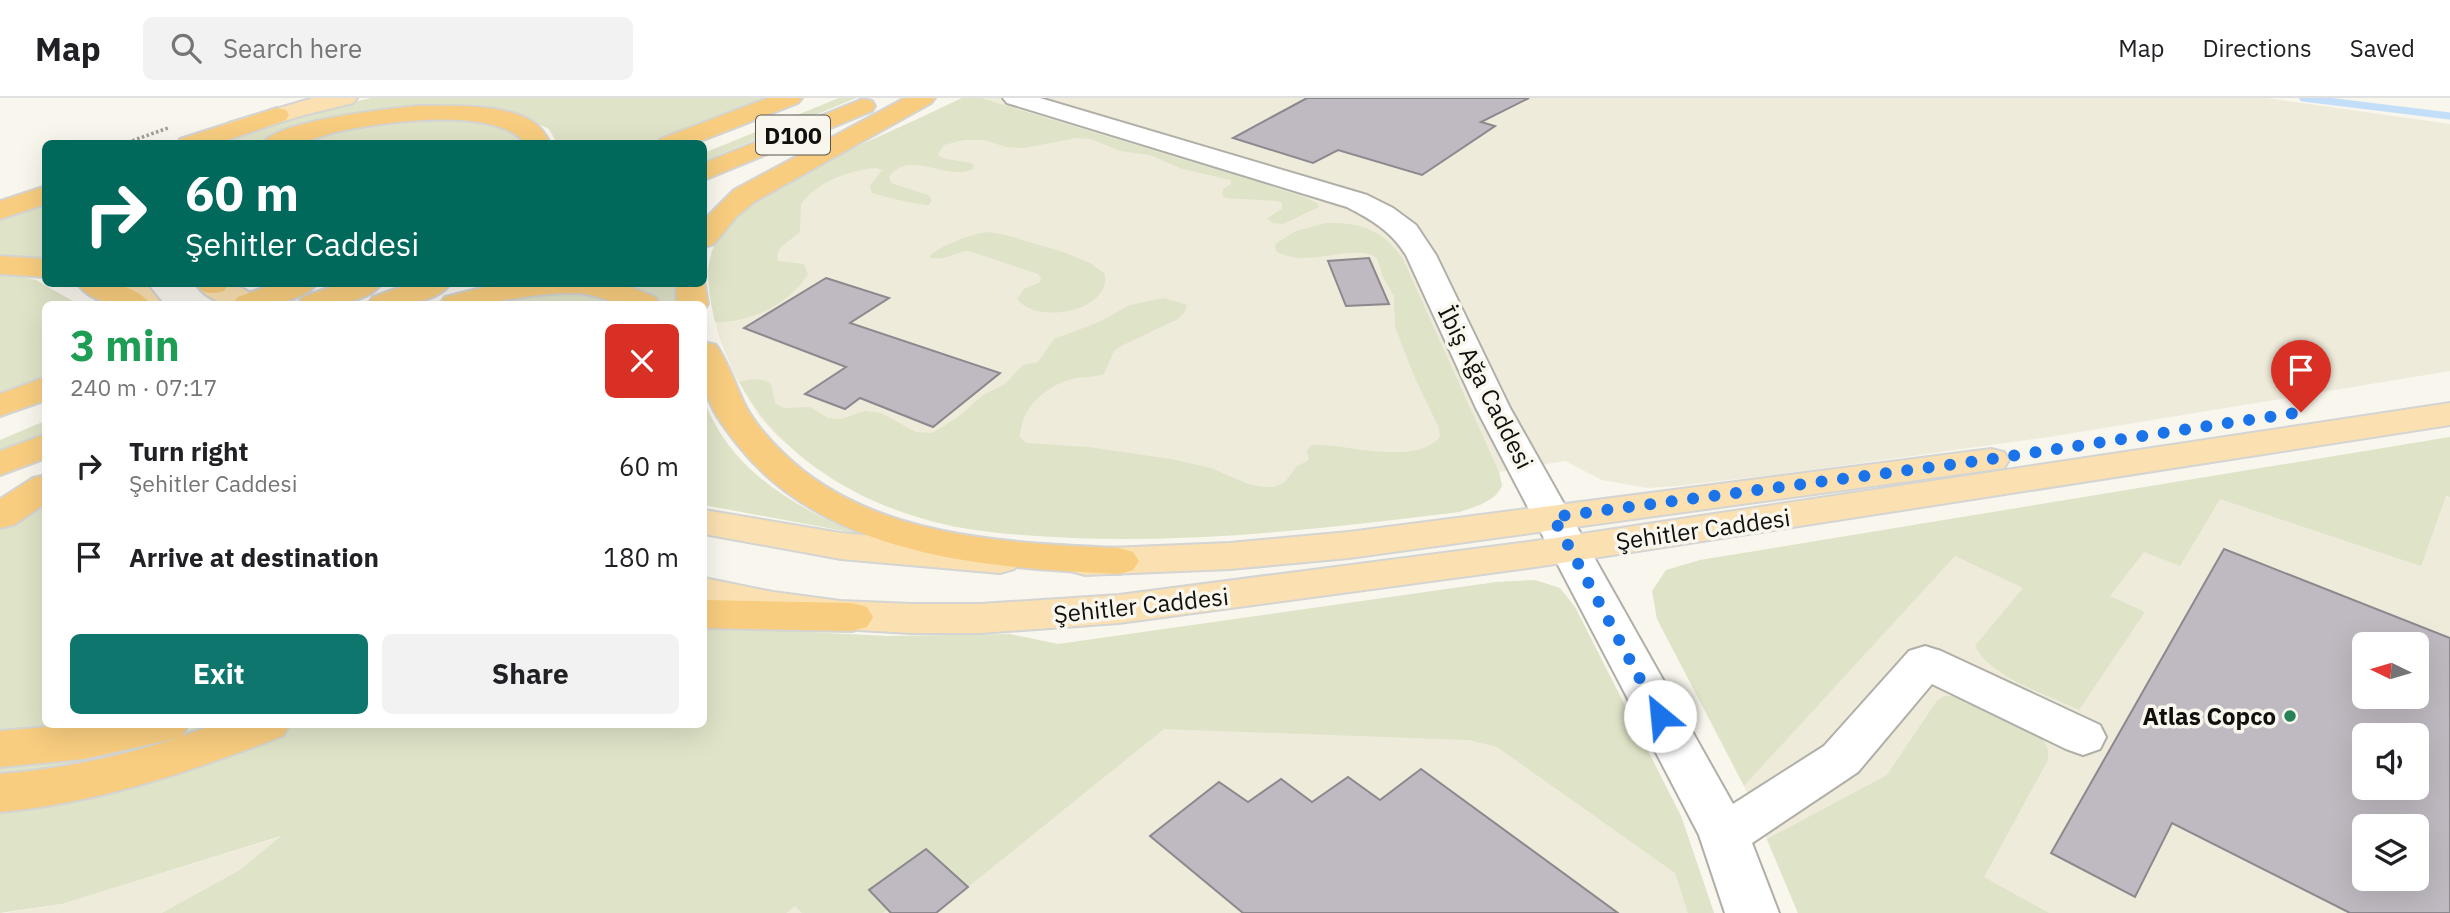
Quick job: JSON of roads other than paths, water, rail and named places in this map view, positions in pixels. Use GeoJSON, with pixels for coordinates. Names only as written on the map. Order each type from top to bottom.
{"type":"FeatureCollection","features":[{"type":"Feature","properties":{"kind":"highway"},"geometry":{"type":"LineString","coordinates":[[680,140],[790,98]]}},
{"type":"Feature","properties":{"kind":"highway","name":"D100"},"geometry":{"type":"LineString","coordinates":[[707,146],[825,98]]}},
{"type":"Feature","properties":{"kind":"highway","name":"D100"},"geometry":{"type":"LineString","coordinates":[[707,171],[882,98]]}},
{"type":"Feature","properties":{"kind":"highway"},"geometry":{"type":"LineString","coordinates":[[707,194],[922,98]]}},
{"type":"Feature","properties":{"kind":"highway"},"geometry":{"type":"LineString","coordinates":[[707,234],[726,211],[744,196],[922,98]]}},
{"type":"Feature","properties":{"kind":"highway"},"geometry":{"type":"LineString","coordinates":[[285,140],[316,129],[365,118],[443,111],[488,114],[516,121],[535,133],[538,140]]}},
{"type":"Feature","properties":{"kind":"highway"},"geometry":{"type":"LineString","coordinates":[[201,140],[277,115]]}},
{"type":"Feature","properties":{"kind":"highway"},"geometry":{"type":"LineString","coordinates":[[0,211],[42,195]]}},
{"type":"Feature","properties":{"kind":"highway"},"geometry":{"type":"LineString","coordinates":[[0,265],[42,268]]}},
{"type":"Feature","properties":{"kind":"highway"},"geometry":{"type":"LineString","coordinates":[[99,287],[128,301]]}},
{"type":"Feature","properties":{"kind":"highway"},"geometry":{"type":"LineString","coordinates":[[226,293],[276,287]]}},
{"type":"Feature","properties":{"kind":"highway"},"geometry":{"type":"LineString","coordinates":[[322,301],[358,287]]}},
{"type":"Feature","properties":{"kind":"highway"},"geometry":{"type":"LineString","coordinates":[[392,301],[427,287]]}},
{"type":"Feature","properties":{"kind":"highway"},"geometry":{"type":"LineString","coordinates":[[455,301],[490,287]]}},
{"type":"Feature","properties":{"kind":"highway"},"geometry":{"type":"LineString","coordinates":[[467,301],[501,292],[546,287]]}},
{"type":"Feature","properties":{"kind":"highway"},"geometry":{"type":"LineString","coordinates":[[584,287],[614,290],[638,301]]}},
{"type":"Feature","properties":{"kind":"highway"},"geometry":{"type":"LineString","coordinates":[[707,360],[724,402],[764,457],[788,479],[847,515],[948,546],[1038,557],[1119,561]]}},
{"type":"Feature","properties":{"kind":"highway"},"geometry":{"type":"LineString","coordinates":[[0,404],[42,388]]}},
{"type":"Feature","properties":{"kind":"highway"},"geometry":{"type":"LineString","coordinates":[[0,431],[42,415]]}},
{"type":"Feature","properties":{"kind":"highway"},"geometry":{"type":"LineString","coordinates":[[0,464],[42,447]]}},
{"type":"Feature","properties":{"kind":"highway"},"geometry":{"type":"LineString","coordinates":[[0,494],[42,476]]}},
{"type":"Feature","properties":{"kind":"highway"},"geometry":{"type":"LineString","coordinates":[[0,516],[42,489]]}},
{"type":"Feature","properties":{"kind":"highway"},"geometry":{"type":"LineString","coordinates":[[707,614],[852,617]]}},
{"type":"Feature","properties":{"kind":"highway"},"geometry":{"type":"LineString","coordinates":[[0,749],[76,743],[147,728]]}},
{"type":"Feature","properties":{"kind":"highway"},"geometry":{"type":"LineString","coordinates":[[0,793],[54,786],[112,774],[201,748],[257,728]]}},
{"type":"Feature","properties":{"kind":"main road"},"geometry":{"type":"LineString","coordinates":[[211,140],[277,115],[345,98]]}},
{"type":"Feature","properties":{"kind":"main road"},"geometry":{"type":"LineString","coordinates":[[222,140],[277,115]]}},
{"type":"Feature","properties":{"kind":"main road","name":"Şehitler Caddesi"},"geometry":{"type":"LineString","coordinates":[[707,593],[792,610],[852,617],[972,620],[1112,610],[1437,570],[1562,533],[1992,460],[2450,388]]}},
{"type":"Feature","properties":{"kind":"main road","name":"Şehitler Caddesi"},"geometry":{"type":"LineString","coordinates":[[707,523],[798,540],[894,552],[1003,560],[1119,561],[1230,556],[1349,545],[1562,533],[1984,487],[2450,414]]}},
{"type":"Feature","properties":{"kind":"street","name":"İbiş Ağa Caddesi"},"geometry":{"type":"LineString","coordinates":[[1015,98],[1024,103],[1357,201],[1383,214],[1406,231],[1422,255],[1493,408],[1724,835],[1752,913]]}},
{"type":"Feature","properties":{"kind":"street"},"geometry":{"type":"LineString","coordinates":[[1724,835],[1841,759],[1925,662],[2084,737]]}},
{"type":"Feature","properties":{"kind":"waterway"},"geometry":{"type":"LineString","coordinates":[[2303,98],[2450,116]]}},
{"type":"Feature","properties":{"kind":"place","name":"Atlas Copco"},"geometry":{"type":"Point","coordinates":[2290,716]}}]}
